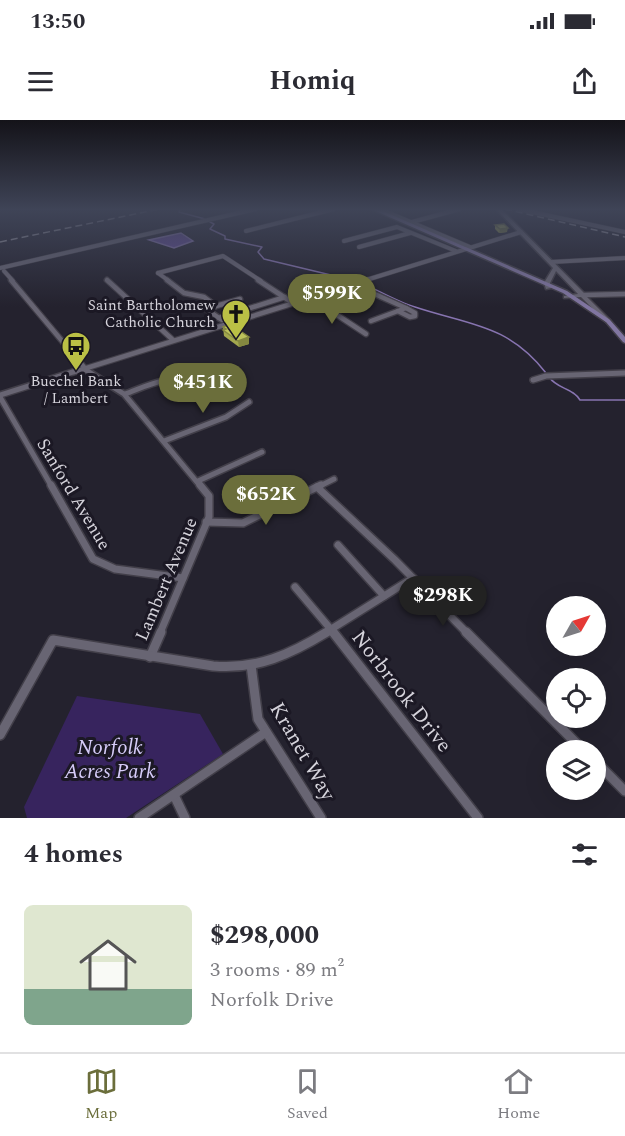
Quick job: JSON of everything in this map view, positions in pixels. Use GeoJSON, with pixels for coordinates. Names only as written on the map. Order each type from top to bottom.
{"type":"FeatureCollection","features":[{"type":"Feature","properties":{"kind":"main road"},"geometry":{"type":"LineString","coordinates":[[445,242],[548,285],[610,325]]}},
{"type":"Feature","properties":{"kind":"main road"},"geometry":{"type":"LineString","coordinates":[[446,242],[531,278]]}},
{"type":"Feature","properties":{"kind":"main road"},"geometry":{"type":"LineString","coordinates":[[531,242],[624,338]]}},
{"type":"Feature","properties":{"kind":"main road"},"geometry":{"type":"LineString","coordinates":[[548,285],[554,265]]}},
{"type":"Feature","properties":{"kind":"main road"},"geometry":{"type":"LineString","coordinates":[[568,297],[584,295]]}},
{"type":"Feature","properties":{"kind":"street"},"geometry":{"type":"LineString","coordinates":[[2,270],[120,242]]}},
{"type":"Feature","properties":{"kind":"street"},"geometry":{"type":"LineString","coordinates":[[359,247],[378,242]]}},
{"type":"Feature","properties":{"kind":"street"},"geometry":{"type":"LineString","coordinates":[[440,242],[463,249]]}},
{"type":"Feature","properties":{"kind":"street"},"geometry":{"type":"LineString","coordinates":[[449,242],[463,249]]}},
{"type":"Feature","properties":{"kind":"street"},"geometry":{"type":"LineString","coordinates":[[0,396],[488,242]]}},
{"type":"Feature","properties":{"kind":"street"},"geometry":{"type":"LineString","coordinates":[[216,306],[204,297],[183,293],[158,273],[224,256],[293,303]]}},
{"type":"Feature","properties":{"kind":"street"},"geometry":{"type":"LineString","coordinates":[[554,265],[625,258]]}},
{"type":"Feature","properties":{"kind":"street","name":"Lambert Avenue"},"geometry":{"type":"LineString","coordinates":[[2,270],[93,378],[115,386],[125,394],[207,492],[210,501],[206,522],[150,657]]}},
{"type":"Feature","properties":{"kind":"street"},"geometry":{"type":"LineString","coordinates":[[107,280],[173,340]]}},
{"type":"Feature","properties":{"kind":"street"},"geometry":{"type":"LineString","coordinates":[[316,301],[359,287],[406,308],[415,313],[415,316],[410,317],[399,311]]}},
{"type":"Feature","properties":{"kind":"street"},"geometry":{"type":"LineString","coordinates":[[584,295],[625,294]]}},
{"type":"Feature","properties":{"kind":"street"},"geometry":{"type":"LineString","coordinates":[[219,318],[285,297]]}},
{"type":"Feature","properties":{"kind":"street"},"geometry":{"type":"LineString","coordinates":[[310,297],[366,334]]}},
{"type":"Feature","properties":{"kind":"street"},"geometry":{"type":"LineString","coordinates":[[227,324],[206,309],[240,299]]}},
{"type":"Feature","properties":{"kind":"street"},"geometry":{"type":"LineString","coordinates":[[371,321],[406,308]]}},
{"type":"Feature","properties":{"kind":"street"},"geometry":{"type":"LineString","coordinates":[[533,380],[555,375],[625,373]]}},
{"type":"Feature","properties":{"kind":"street"},"geometry":{"type":"LineString","coordinates":[[125,394],[173,379],[184,380],[193,387]]}},
{"type":"Feature","properties":{"kind":"street","name":"Sanford Avenue"},"geometry":{"type":"LineString","coordinates":[[0,396],[91,557],[101,565],[115,569],[183,578]]}},
{"type":"Feature","properties":{"kind":"street"},"geometry":{"type":"LineString","coordinates":[[164,441],[226,417],[249,402]]}},
{"type":"Feature","properties":{"kind":"street"},"geometry":{"type":"LineString","coordinates":[[198,481],[262,452]]}},
{"type":"Feature","properties":{"kind":"street"},"geometry":{"type":"LineString","coordinates":[[206,522],[243,523],[334,479]]}},
{"type":"Feature","properties":{"kind":"street"},"geometry":{"type":"LineString","coordinates":[[317,487],[413,578],[573,740]]}},
{"type":"Feature","properties":{"kind":"street"},"geometry":{"type":"LineString","coordinates":[[338,544],[384,596]]}},
{"type":"Feature","properties":{"kind":"street"},"geometry":{"type":"LineString","coordinates":[[0,735],[53,640],[223,667],[251,665],[283,657],[331,630],[413,578]]}},
{"type":"Feature","properties":{"kind":"street","name":"Norbrook Drive"},"geometry":{"type":"LineString","coordinates":[[295,587],[478,818]]}},
{"type":"Feature","properties":{"kind":"street","name":"Kranet Way"},"geometry":{"type":"LineString","coordinates":[[251,665],[255,709],[266,732],[321,818]]}},
{"type":"Feature","properties":{"kind":"street"},"geometry":{"type":"LineString","coordinates":[[139,818],[266,732]]}},
{"type":"Feature","properties":{"kind":"street"},"geometry":{"type":"LineString","coordinates":[[606,772],[625,790]]}},
{"type":"Feature","properties":{"kind":"street"},"geometry":{"type":"LineString","coordinates":[[174,795],[185,818]]}},
{"type":"Feature","properties":{"kind":"green space","name":"Norfolk Acres Park"},"geometry":{"type":"Polygon","coordinates":[[[77,696],[200,714],[223,754],[126,818],[27,818],[24,807],[77,696]]]}},
{"type":"Feature","properties":{"kind":"shaded area"},"geometry":{"type":"Polygon","coordinates":[[[154,242],[191,242],[174,248],[154,242]]]}},
{"type":"Feature","properties":{"kind":"building"},"geometry":{"type":"Polygon","coordinates":[[[230,324],[249,337],[238,341],[223,330],[226,329],[223,327],[230,324]]]}},
{"type":"Feature","properties":{"kind":"waterway"},"geometry":{"type":"LineString","coordinates":[[237,242],[262,247],[258,252],[264,259],[356,281]]}},
{"type":"Feature","properties":{"kind":"waterway"},"geometry":{"type":"LineString","coordinates":[[364,284],[409,305],[487,328],[502,335],[532,357],[546,373]]}},
{"type":"Feature","properties":{"kind":"waterway"},"geometry":{"type":"LineString","coordinates":[[549,377],[580,400],[625,400]]}},
{"type":"Feature","properties":{"kind":"place","name":"Saint Bartholomew Catholic Church"},"geometry":{"type":"Point","coordinates":[236,340]}},
{"type":"Feature","properties":{"kind":"place","name":"Buechel Bank / Lambert"},"geometry":{"type":"Point","coordinates":[76,372]}}]}
